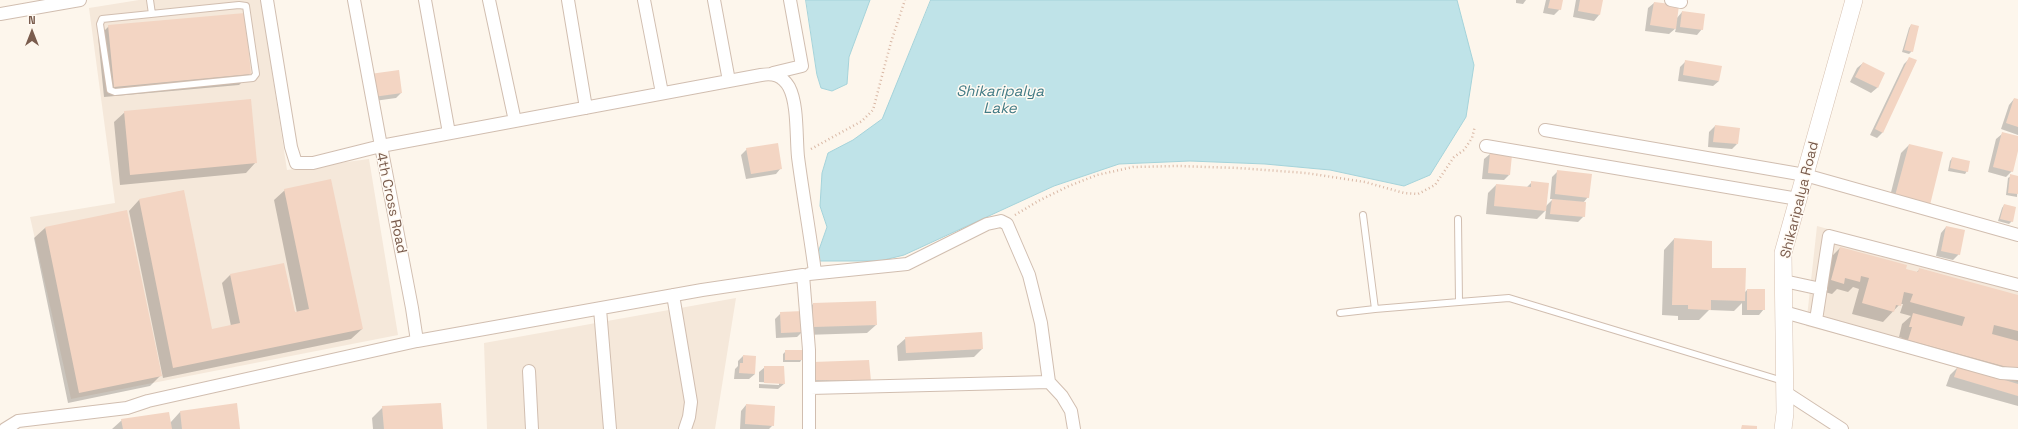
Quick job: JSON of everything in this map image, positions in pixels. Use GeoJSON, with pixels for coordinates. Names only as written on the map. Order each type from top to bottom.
{"type":"FeatureCollection","features":[{"type":"Feature","properties":{"kind":"street"},"geometry":{"type":"LineString","coordinates":[[0,14],[80,0]]}},
{"type":"Feature","properties":{"kind":"street","name":"4th Cross Road"},"geometry":{"type":"LineString","coordinates":[[267,0],[291,147],[296,163],[313,163],[381,146],[412,308],[416,341]]}},
{"type":"Feature","properties":{"kind":"street"},"geometry":{"type":"LineString","coordinates":[[354,0],[381,146],[773,73],[802,66],[790,0]]}},
{"type":"Feature","properties":{"kind":"street"},"geometry":{"type":"LineString","coordinates":[[425,0],[449,134]]}},
{"type":"Feature","properties":{"kind":"street"},"geometry":{"type":"LineString","coordinates":[[489,0],[515,121]]}},
{"type":"Feature","properties":{"kind":"street"},"geometry":{"type":"LineString","coordinates":[[568,0],[586,108]]}},
{"type":"Feature","properties":{"kind":"street"},"geometry":{"type":"LineString","coordinates":[[644,0],[662,93]]}},
{"type":"Feature","properties":{"kind":"street"},"geometry":{"type":"LineString","coordinates":[[714,0],[729,81]]}},
{"type":"Feature","properties":{"kind":"street","name":"Shikaripalya Road"},"geometry":{"type":"LineString","coordinates":[[1782,429],[1785,412],[1783,254],[1854,0]]}},
{"type":"Feature","properties":{"kind":"street"},"geometry":{"type":"LineString","coordinates":[[773,73],[782,78],[789,87],[793,98],[798,157],[815,272]]}},
{"type":"Feature","properties":{"kind":"street"},"geometry":{"type":"LineString","coordinates":[[1546,130],[1805,175],[2018,235]]}},
{"type":"Feature","properties":{"kind":"street"},"geometry":{"type":"LineString","coordinates":[[1486,146],[1798,199]]}},
{"type":"Feature","properties":{"kind":"street"},"geometry":{"type":"LineString","coordinates":[[6,429],[18,421],[127,408],[148,401],[416,341],[673,295],[815,272],[907,264],[987,224],[1001,221],[1007,224],[1029,275],[1040,323],[1049,382],[1062,396],[1071,410],[1074,429]]}},
{"type":"Feature","properties":{"kind":"street"},"geometry":{"type":"LineString","coordinates":[[1816,320],[1829,236],[2018,285]]}},
{"type":"Feature","properties":{"kind":"street"},"geometry":{"type":"LineString","coordinates":[[803,274],[810,388],[809,429]]}},
{"type":"Feature","properties":{"kind":"street"},"geometry":{"type":"LineString","coordinates":[[1784,281],[1821,290]]}},
{"type":"Feature","properties":{"kind":"street"},"geometry":{"type":"LineString","coordinates":[[673,295],[691,402],[689,417],[685,429]]}},
{"type":"Feature","properties":{"kind":"street"},"geometry":{"type":"LineString","coordinates":[[600,309],[610,429]]}},
{"type":"Feature","properties":{"kind":"street"},"geometry":{"type":"LineString","coordinates":[[1784,312],[2001,372],[2018,374]]}},
{"type":"Feature","properties":{"kind":"street"},"geometry":{"type":"LineString","coordinates":[[529,371],[532,429]]}},
{"type":"Feature","properties":{"kind":"street"},"geometry":{"type":"LineString","coordinates":[[810,388],[1049,382]]}},
{"type":"Feature","properties":{"kind":"street"},"geometry":{"type":"LineString","coordinates":[[1785,387],[1842,429]]}},
{"type":"Feature","properties":{"kind":"lane"},"geometry":{"type":"LineString","coordinates":[[150,0],[152,14]]}},
{"type":"Feature","properties":{"kind":"lane"},"geometry":{"type":"LineString","coordinates":[[239,4],[246,6],[256,74],[253,78],[115,92],[110,90],[100,24],[102,19],[152,14],[239,4]]}},
{"type":"Feature","properties":{"kind":"lane"},"geometry":{"type":"LineString","coordinates":[[1363,215],[1375,309]]}},
{"type":"Feature","properties":{"kind":"lane"},"geometry":{"type":"LineString","coordinates":[[1458,218],[1459,302]]}},
{"type":"Feature","properties":{"kind":"lane"},"geometry":{"type":"LineString","coordinates":[[1340,313],[1510,298],[1785,387]]}},
{"type":"Feature","properties":{"kind":"path"},"geometry":{"type":"LineString","coordinates":[[798,157],[862,121],[873,110],[891,42],[905,0]]}},
{"type":"Feature","properties":{"kind":"path"},"geometry":{"type":"LineString","coordinates":[[1007,224],[1017,213],[1069,186],[1097,176],[1133,167],[1178,166],[1238,168],[1306,174],[1365,182],[1404,193],[1418,194],[1435,185],[1454,157],[1464,150],[1472,138],[1475,126]]}},
{"type":"Feature","properties":{"kind":"shaded area"},"geometry":{"type":"Polygon","coordinates":[[[139,0],[261,0],[287,170],[369,159],[398,335],[71,399],[30,217],[115,203],[89,8],[139,0]]]}},
{"type":"Feature","properties":{"kind":"shaded area"},"geometry":{"type":"Polygon","coordinates":[[[1817,226],[2018,281],[2018,382],[1806,326],[1817,226]]]}},
{"type":"Feature","properties":{"kind":"shaded area"},"geometry":{"type":"Polygon","coordinates":[[[736,298],[715,429],[487,429],[484,343],[736,298]]]}},
{"type":"Feature","properties":{"kind":"water"},"geometry":{"type":"Polygon","coordinates":[[[806,0],[870,0],[849,57],[847,84],[832,91],[821,88],[817,75],[806,0]]]}},
{"type":"Feature","properties":{"kind":"water","name":"Shikaripalya Lake"},"geometry":{"type":"Polygon","coordinates":[[[931,0],[1457,0],[1474,65],[1466,117],[1430,175],[1404,186],[1330,170],[1265,164],[1190,161],[1119,164],[1054,186],[904,255],[880,261],[815,261],[827,227],[820,206],[822,173],[828,153],[853,140],[882,119],[931,0]]]}},
{"type":"Feature","properties":{"kind":"building"},"geometry":{"type":"Polygon","coordinates":[[[1550,0],[1563,0],[1561,10],[1548,8],[1550,0]]]}},
{"type":"Feature","properties":{"kind":"building"},"geometry":{"type":"Polygon","coordinates":[[[1580,0],[1603,0],[1600,15],[1578,11],[1580,0]]]}},
{"type":"Feature","properties":{"kind":"building"},"geometry":{"type":"Polygon","coordinates":[[[1654,2],[1679,5],[1676,29],[1650,25],[1654,2]]]}},
{"type":"Feature","properties":{"kind":"building"},"geometry":{"type":"Polygon","coordinates":[[[1682,11],[1705,14],[1703,30],[1680,27],[1682,11]]]}},
{"type":"Feature","properties":{"kind":"building"},"geometry":{"type":"Polygon","coordinates":[[[245,13],[251,74],[114,87],[108,25],[245,13]]]}},
{"type":"Feature","properties":{"kind":"building"},"geometry":{"type":"Polygon","coordinates":[[[1911,24],[1919,26],[1913,52],[1904,50],[1911,24]]]}},
{"type":"Feature","properties":{"kind":"building"},"geometry":{"type":"Polygon","coordinates":[[[1909,57],[1917,60],[1883,133],[1875,129],[1909,57]]]}},
{"type":"Feature","properties":{"kind":"building"},"geometry":{"type":"Polygon","coordinates":[[[1685,60],[1722,66],[1719,81],[1683,75],[1685,60]]]}},
{"type":"Feature","properties":{"kind":"building"},"geometry":{"type":"Polygon","coordinates":[[[1863,62],[1885,73],[1878,88],[1855,77],[1863,62]]]}},
{"type":"Feature","properties":{"kind":"building"},"geometry":{"type":"Polygon","coordinates":[[[399,70],[402,93],[373,97],[370,74],[399,70]]]}},
{"type":"Feature","properties":{"kind":"building"},"geometry":{"type":"Polygon","coordinates":[[[2014,98],[2018,99],[2018,127],[2006,123],[2014,98]]]}},
{"type":"Feature","properties":{"kind":"building"},"geometry":{"type":"Polygon","coordinates":[[[251,99],[257,163],[130,175],[124,111],[251,99]]]}},
{"type":"Feature","properties":{"kind":"building"},"geometry":{"type":"Polygon","coordinates":[[[1715,125],[1740,128],[1738,144],[1713,142],[1715,125]]]}},
{"type":"Feature","properties":{"kind":"building"},"geometry":{"type":"Polygon","coordinates":[[[2002,132],[2018,136],[2018,151],[2013,172],[1993,167],[2002,132]]]}},
{"type":"Feature","properties":{"kind":"building"},"geometry":{"type":"Polygon","coordinates":[[[778,143],[782,169],[751,174],[746,148],[778,143]]]}},
{"type":"Feature","properties":{"kind":"building"},"geometry":{"type":"Polygon","coordinates":[[[1909,144],[1943,152],[1930,205],[1895,196],[1909,144]]]}},
{"type":"Feature","properties":{"kind":"building"},"geometry":{"type":"Polygon","coordinates":[[[1490,153],[1512,155],[1510,175],[1488,173],[1490,153]]]}},
{"type":"Feature","properties":{"kind":"building"},"geometry":{"type":"Polygon","coordinates":[[[1952,157],[1970,161],[1968,172],[1950,168],[1952,157]]]}},
{"type":"Feature","properties":{"kind":"building"},"geometry":{"type":"Polygon","coordinates":[[[1557,170],[1592,174],[1589,198],[1555,194],[1557,170]]]}},
{"type":"Feature","properties":{"kind":"building"},"geometry":{"type":"Polygon","coordinates":[[[2010,174],[2018,176],[2018,194],[2008,193],[2010,174]]]}},
{"type":"Feature","properties":{"kind":"building"},"geometry":{"type":"Polygon","coordinates":[[[331,179],[363,329],[173,368],[139,199],[184,190],[212,329],[240,323],[230,274],[284,263],[295,312],[309,309],[284,189],[331,179]]]}},
{"type":"Feature","properties":{"kind":"building"},"geometry":{"type":"Polygon","coordinates":[[[1531,181],[1549,183],[1546,211],[1494,206],[1496,184],[1531,187],[1531,181]]]}},
{"type":"Feature","properties":{"kind":"building"},"geometry":{"type":"Polygon","coordinates":[[[1552,199],[1586,202],[1585,217],[1550,214],[1552,199]]]}},
{"type":"Feature","properties":{"kind":"building"},"geometry":{"type":"Polygon","coordinates":[[[2004,204],[2016,207],[2013,222],[2000,219],[2004,204]]]}},
{"type":"Feature","properties":{"kind":"building"},"geometry":{"type":"Polygon","coordinates":[[[127,210],[162,376],[79,393],[45,227],[127,210]]]}},
{"type":"Feature","properties":{"kind":"building"},"geometry":{"type":"Polygon","coordinates":[[[1946,226],[1965,230],[1960,255],[1941,251],[1946,226]]]}},
{"type":"Feature","properties":{"kind":"building"},"geometry":{"type":"Polygon","coordinates":[[[1674,238],[1712,241],[1712,268],[1746,268],[1745,301],[1711,300],[1711,310],[1688,309],[1688,305],[1672,305],[1674,238]]]}},
{"type":"Feature","properties":{"kind":"building"},"geometry":{"type":"Polygon","coordinates":[[[1840,247],[1907,265],[1906,269],[1918,272],[1919,268],[2018,295],[2018,331],[1994,325],[1992,334],[2018,341],[2018,370],[1908,340],[1912,327],[1909,327],[1913,313],[1962,326],[1965,317],[1910,302],[1913,294],[1904,292],[1901,306],[1896,305],[1894,312],[1862,303],[1869,278],[1861,276],[1860,282],[1845,278],[1844,284],[1831,280],[1840,247]]]}},
{"type":"Feature","properties":{"kind":"building"},"geometry":{"type":"Polygon","coordinates":[[[1747,289],[1765,289],[1765,310],[1747,310],[1747,289]]]}},
{"type":"Feature","properties":{"kind":"building"},"geometry":{"type":"Polygon","coordinates":[[[876,301],[877,325],[813,327],[813,303],[876,301]]]}},
{"type":"Feature","properties":{"kind":"building"},"geometry":{"type":"Polygon","coordinates":[[[803,311],[803,332],[781,333],[780,312],[803,311]]]}},
{"type":"Feature","properties":{"kind":"building"},"geometry":{"type":"Polygon","coordinates":[[[982,332],[983,349],[906,353],[905,337],[982,332]]]}},
{"type":"Feature","properties":{"kind":"building"},"geometry":{"type":"Polygon","coordinates":[[[785,350],[803,350],[803,360],[785,360],[785,350]]]}},
{"type":"Feature","properties":{"kind":"building"},"geometry":{"type":"Polygon","coordinates":[[[743,355],[756,356],[755,374],[739,373],[740,363],[743,363],[743,355]]]}},
{"type":"Feature","properties":{"kind":"building"},"geometry":{"type":"Polygon","coordinates":[[[869,360],[871,381],[813,380],[813,362],[869,360]]]}},
{"type":"Feature","properties":{"kind":"building"},"geometry":{"type":"Polygon","coordinates":[[[764,366],[784,366],[785,384],[764,383],[764,366]]]}},
{"type":"Feature","properties":{"kind":"building"},"geometry":{"type":"Polygon","coordinates":[[[1958,366],[2018,384],[2018,396],[1954,377],[1958,366]]]}},
{"type":"Feature","properties":{"kind":"building"},"geometry":{"type":"Polygon","coordinates":[[[237,403],[240,429],[182,429],[180,411],[237,403]]]}},
{"type":"Feature","properties":{"kind":"building"},"geometry":{"type":"Polygon","coordinates":[[[441,403],[443,429],[384,429],[382,406],[441,403]]]}},
{"type":"Feature","properties":{"kind":"building"},"geometry":{"type":"Polygon","coordinates":[[[746,404],[775,406],[774,426],[745,424],[746,404]]]}},
{"type":"Feature","properties":{"kind":"building"},"geometry":{"type":"Polygon","coordinates":[[[169,412],[172,429],[123,429],[121,419],[169,412]]]}},
{"type":"Feature","properties":{"kind":"building"},"geometry":{"type":"Polygon","coordinates":[[[1742,425],[1757,426],[1757,429],[1741,429],[1742,425]]]}}]}
